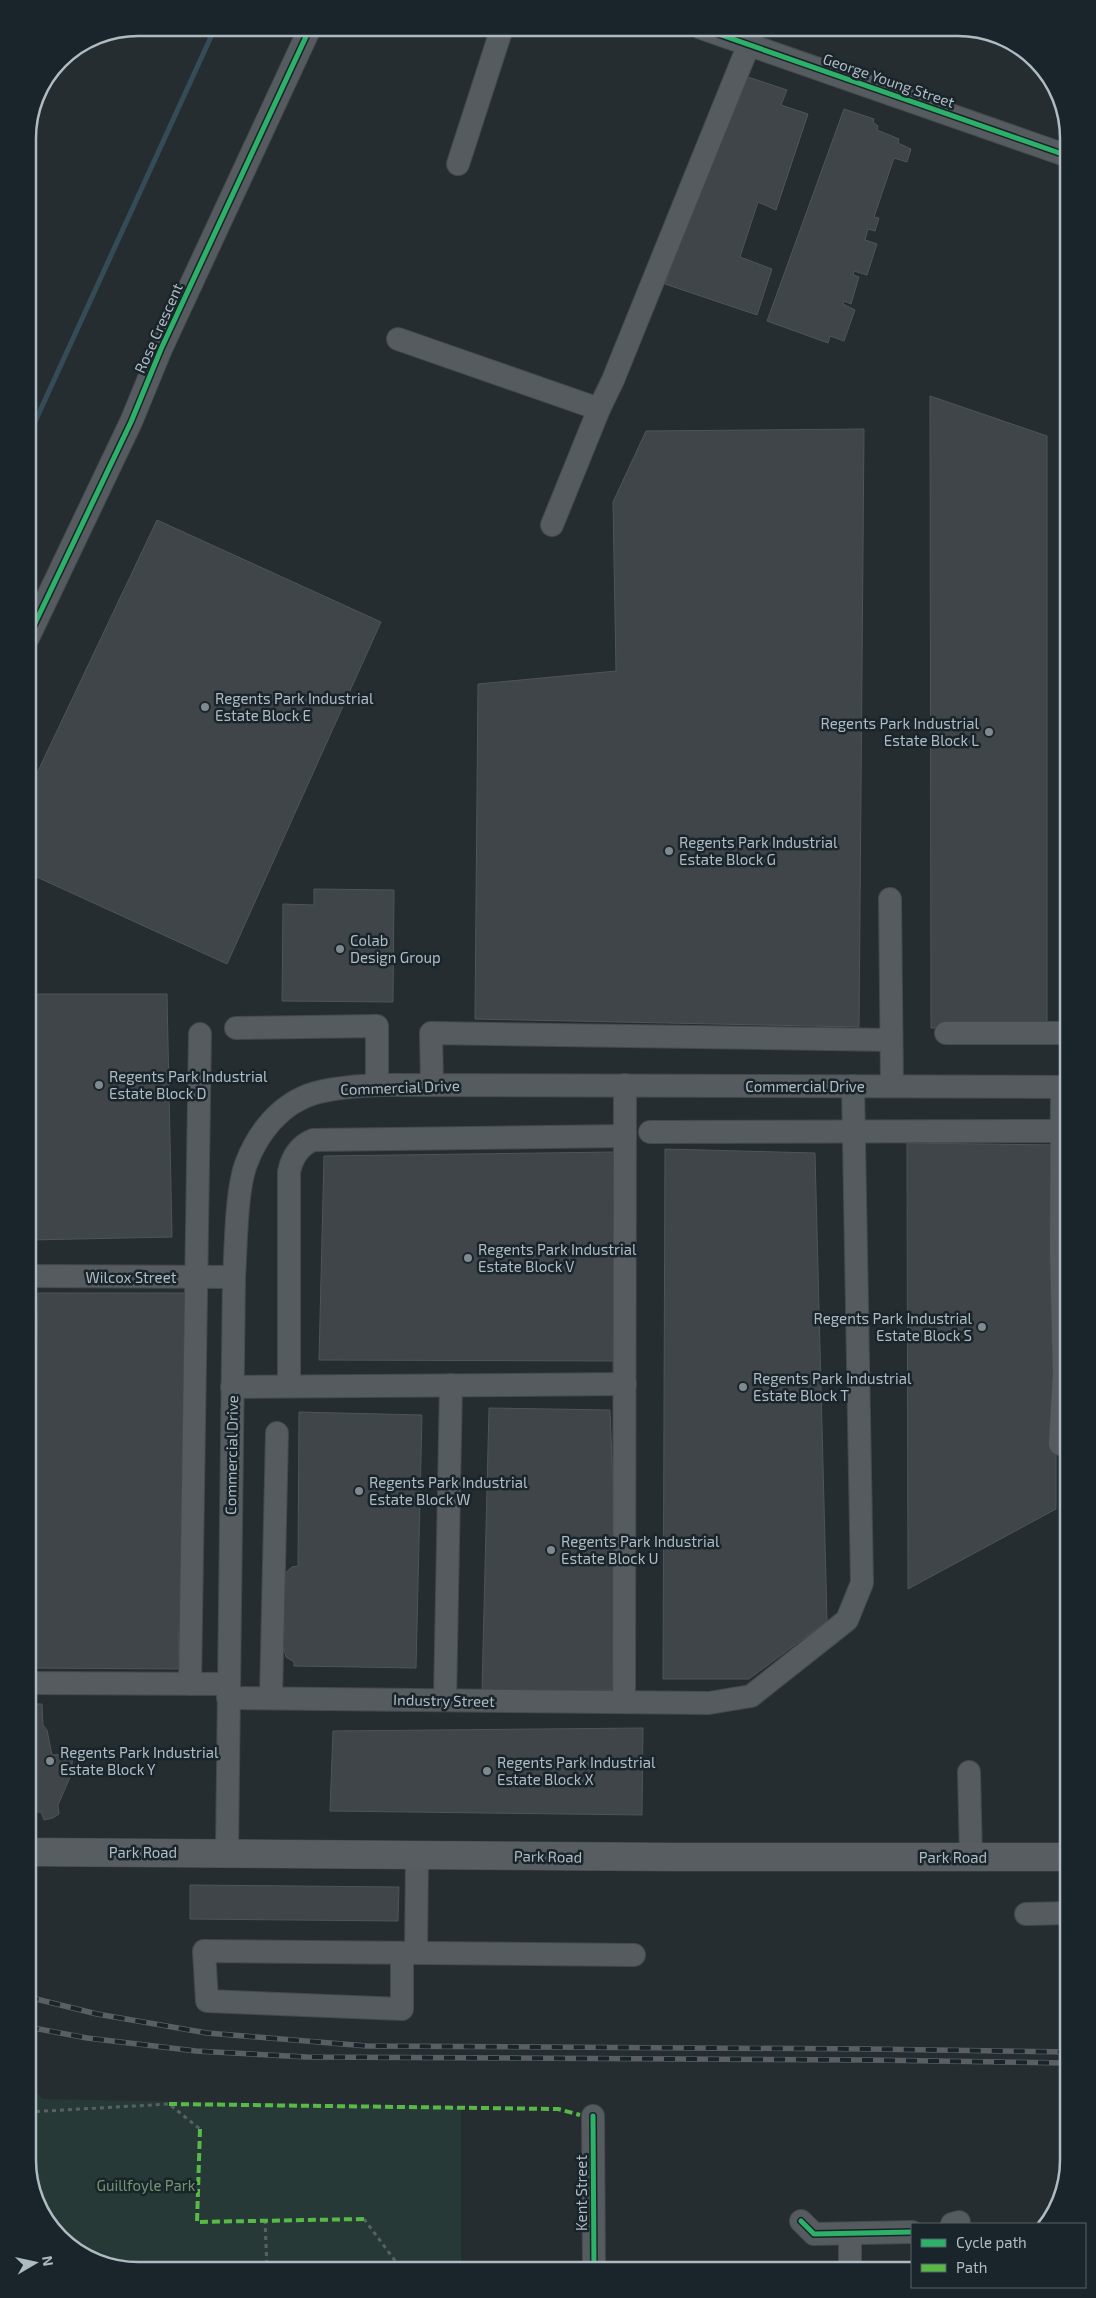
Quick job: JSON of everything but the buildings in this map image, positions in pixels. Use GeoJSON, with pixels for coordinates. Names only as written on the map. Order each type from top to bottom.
{"type":"FeatureCollection","features":[{"type":"Feature","properties":{"kind":"main road","name":"Park Road"},"geometry":{"type":"LineString","coordinates":[[36,1852],[1060,1857]]}},
{"type":"Feature","properties":{"kind":"street","name":"Rose Crescent"},"geometry":{"type":"LineString","coordinates":[[36,621],[131,422],[161,349],[306,36]]}},
{"type":"Feature","properties":{"kind":"street"},"geometry":{"type":"LineString","coordinates":[[458,164],[499,36]]}},
{"type":"Feature","properties":{"kind":"street","name":"George Young Street"},"geometry":{"type":"LineString","coordinates":[[724,36],[1060,153]]}},
{"type":"Feature","properties":{"kind":"street"},"geometry":{"type":"LineString","coordinates":[[552,525],[599,409],[613,380],[748,44]]}},
{"type":"Feature","properties":{"kind":"street"},"geometry":{"type":"LineString","coordinates":[[398,339],[599,409]]}},
{"type":"Feature","properties":{"kind":"street"},"geometry":{"type":"LineString","coordinates":[[890,899],[892,1086]]}},
{"type":"Feature","properties":{"kind":"street"},"geometry":{"type":"LineString","coordinates":[[236,1028],[377,1026],[377,1085]]}},
{"type":"Feature","properties":{"kind":"street"},"geometry":{"type":"LineString","coordinates":[[432,1085],[431,1033],[891,1040]]}},
{"type":"Feature","properties":{"kind":"street"},"geometry":{"type":"LineString","coordinates":[[946,1033],[1060,1033]]}},
{"type":"Feature","properties":{"kind":"street"},"geometry":{"type":"LineString","coordinates":[[190,1684],[200,1034]]}},
{"type":"Feature","properties":{"kind":"street","name":"Commercial Drive"},"geometry":{"type":"LineString","coordinates":[[226,1853],[234,1277],[240,1199],[246,1165],[260,1137],[273,1118],[290,1105],[314,1093],[348,1087],[377,1085],[1060,1087]]}},
{"type":"Feature","properties":{"kind":"street"},"geometry":{"type":"LineString","coordinates":[[624,1702],[625,1085]]}},
{"type":"Feature","properties":{"kind":"street"},"geometry":{"type":"LineString","coordinates":[[852,1086],[853,1131]]}},
{"type":"Feature","properties":{"kind":"street","name":"Industry Street"},"geometry":{"type":"LineString","coordinates":[[36,1683],[190,1684],[270,1698],[709,1703],[751,1696],[847,1620],[862,1582],[853,1131]]}},
{"type":"Feature","properties":{"kind":"street"},"geometry":{"type":"LineString","coordinates":[[650,1132],[1060,1131]]}},
{"type":"Feature","properties":{"kind":"street"},"geometry":{"type":"LineString","coordinates":[[288,1386],[289,1172],[291,1162],[305,1143],[313,1140],[625,1136]]}},
{"type":"Feature","properties":{"kind":"street","name":"Wilcox Street"},"geometry":{"type":"LineString","coordinates":[[36,1276],[234,1277]]}},
{"type":"Feature","properties":{"kind":"street"},"geometry":{"type":"LineString","coordinates":[[232,1387],[625,1384]]}},
{"type":"Feature","properties":{"kind":"street"},"geometry":{"type":"LineString","coordinates":[[445,1700],[451,1385]]}},
{"type":"Feature","properties":{"kind":"street"},"geometry":{"type":"LineString","coordinates":[[270,1698],[277,1433]]}},
{"type":"Feature","properties":{"kind":"street"},"geometry":{"type":"LineString","coordinates":[[969,1772],[970,1857]]}},
{"type":"Feature","properties":{"kind":"street"},"geometry":{"type":"LineString","coordinates":[[417,1854],[409,1953],[402,2009],[207,2001],[204,1951],[409,1953],[634,1955]]}},
{"type":"Feature","properties":{"kind":"street"},"geometry":{"type":"LineString","coordinates":[[1026,1914],[1060,1913]]}},
{"type":"Feature","properties":{"kind":"street","name":"Kent Street"},"geometry":{"type":"LineString","coordinates":[[593,2116],[594,2262]]}},
{"type":"Feature","properties":{"kind":"street"},"geometry":{"type":"LineString","coordinates":[[801,2221],[814,2234],[911,2232]]}},
{"type":"Feature","properties":{"kind":"street"},"geometry":{"type":"LineString","coordinates":[[850,2234],[850,2262]]}},
{"type":"Feature","properties":{"kind":"path"},"geometry":{"type":"LineString","coordinates":[[36,2112],[168,2104],[200,2129]]}},
{"type":"Feature","properties":{"kind":"path"},"geometry":{"type":"LineString","coordinates":[[364,2219],[396,2262]]}},
{"type":"Feature","properties":{"kind":"path"},"geometry":{"type":"LineString","coordinates":[[265,2220],[267,2262]]}},
{"type":"Feature","properties":{"kind":"green space","name":"Guillfoyle Park"},"geometry":{"type":"Polygon","coordinates":[[[36,2091],[42,2099],[461,2107],[461,2262],[132,2262],[119,2260],[82,2245],[57,2222],[44,2199],[38,2179],[36,2166],[36,2091]]]}},
{"type":"Feature","properties":{"kind":"waterway"},"geometry":{"type":"LineString","coordinates":[[36,420],[211,36]]}},
{"type":"Feature","properties":{"kind":"railway"},"geometry":{"type":"LineString","coordinates":[[36,1999],[97,2014],[207,2033],[367,2046],[1060,2052]]}},
{"type":"Feature","properties":{"kind":"railway"},"geometry":{"type":"LineString","coordinates":[[36,2028],[87,2038],[196,2051],[307,2057],[1060,2063]]}},
{"type":"Feature","properties":{"kind":"marked path"},"geometry":{"type":"LineString","coordinates":[[169,2104],[558,2109],[580,2115]]}},
{"type":"Feature","properties":{"kind":"marked path"},"geometry":{"type":"LineString","coordinates":[[200,2129],[197,2222],[364,2219]]}},
{"type":"Feature","properties":{"kind":"cycle path"},"geometry":{"type":"LineString","coordinates":[[36,621],[131,422],[161,349],[306,36]]}},
{"type":"Feature","properties":{"kind":"cycle path"},"geometry":{"type":"LineString","coordinates":[[724,36],[1060,153]]}},
{"type":"Feature","properties":{"kind":"cycle path"},"geometry":{"type":"LineString","coordinates":[[593,2116],[594,2262]]}},
{"type":"Feature","properties":{"kind":"cycle path"},"geometry":{"type":"LineString","coordinates":[[801,2221],[814,2234],[911,2232]]}},
{"type":"Feature","properties":{"kind":"place","name":"Regents Park Industrial Estate Block E"},"geometry":{"type":"Point","coordinates":[205,707]}},
{"type":"Feature","properties":{"kind":"place","name":"Regents Park Industrial Estate Block L"},"geometry":{"type":"Point","coordinates":[989,732]}},
{"type":"Feature","properties":{"kind":"place","name":"Regents Park Industrial Estate Block G"},"geometry":{"type":"Point","coordinates":[669,851]}},
{"type":"Feature","properties":{"kind":"place","name":"Colab Design Group"},"geometry":{"type":"Point","coordinates":[340,949]}},
{"type":"Feature","properties":{"kind":"place","name":"Regents Park Industrial Estate Block D"},"geometry":{"type":"Point","coordinates":[99,1085]}},
{"type":"Feature","properties":{"kind":"place","name":"Regents Park Industrial Estate Block V"},"geometry":{"type":"Point","coordinates":[468,1258]}},
{"type":"Feature","properties":{"kind":"place","name":"Regents Park Industrial Estate Block S"},"geometry":{"type":"Point","coordinates":[982,1327]}},
{"type":"Feature","properties":{"kind":"place","name":"Regents Park Industrial Estate Block T"},"geometry":{"type":"Point","coordinates":[743,1387]}},
{"type":"Feature","properties":{"kind":"place","name":"Regents Park Industrial Estate Block W"},"geometry":{"type":"Point","coordinates":[359,1491]}},
{"type":"Feature","properties":{"kind":"place","name":"Regents Park Industrial Estate Block U"},"geometry":{"type":"Point","coordinates":[551,1550]}},
{"type":"Feature","properties":{"kind":"place","name":"Regents Park Industrial Estate Block Y"},"geometry":{"type":"Point","coordinates":[50,1761]}},
{"type":"Feature","properties":{"kind":"place","name":"Regents Park Industrial Estate Block X"},"geometry":{"type":"Point","coordinates":[487,1771]}}]}
